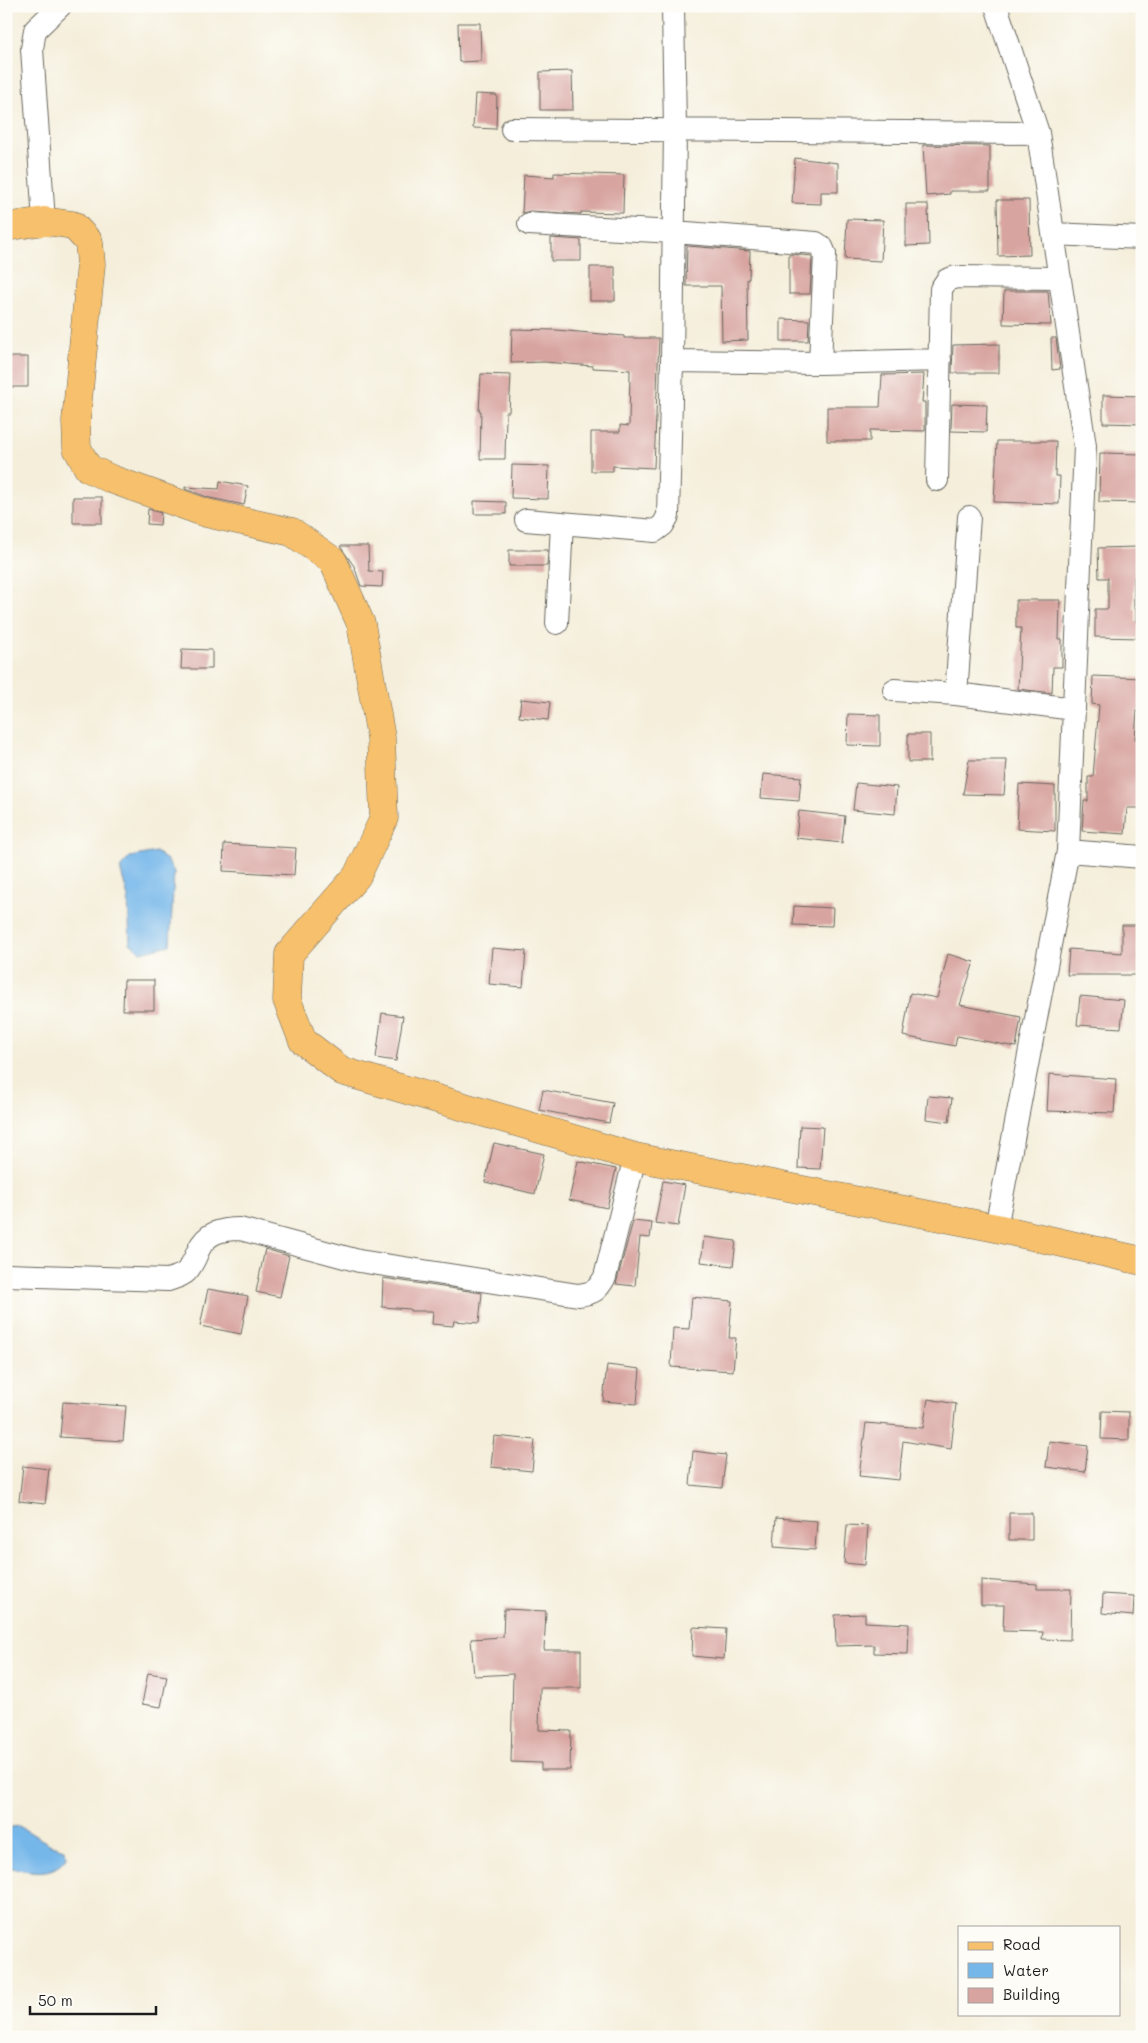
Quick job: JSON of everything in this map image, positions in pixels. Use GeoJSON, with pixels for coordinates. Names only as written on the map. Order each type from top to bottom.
{"type":"FeatureCollection","features":[{"type":"Feature","properties":{"kind":"main road"},"geometry":{"type":"LineString","coordinates":[[6,227],[44,222],[73,225],[89,242],[91,264],[76,420],[77,448],[88,468],[111,479],[206,513],[292,532],[333,561],[362,624],[381,738],[384,818],[357,876],[289,954],[287,1000],[303,1041],[342,1071],[635,1157],[996,1228],[1142,1261]]}},
{"type":"Feature","properties":{"kind":"street"},"geometry":{"type":"LineString","coordinates":[[44,222],[32,49],[36,30],[60,6]]}},
{"type":"Feature","properties":{"kind":"street"},"geometry":{"type":"LineString","coordinates":[[526,520],[656,532],[668,516],[675,130],[673,6]]}},
{"type":"Feature","properties":{"kind":"street"},"geometry":{"type":"LineString","coordinates":[[996,6],[1038,133],[1085,446],[1068,851],[996,1228]]}},
{"type":"Feature","properties":{"kind":"street"},"geometry":{"type":"LineString","coordinates":[[512,129],[1038,133]]}},
{"type":"Feature","properties":{"kind":"street"},"geometry":{"type":"LineString","coordinates":[[529,224],[674,232],[816,243],[822,247],[825,254],[820,362]]}},
{"type":"Feature","properties":{"kind":"street"},"geometry":{"type":"LineString","coordinates":[[1053,234],[1142,238]]}},
{"type":"Feature","properties":{"kind":"street"},"geometry":{"type":"LineString","coordinates":[[937,480],[942,289],[947,280],[956,277],[1060,278]]}},
{"type":"Feature","properties":{"kind":"street"},"geometry":{"type":"LineString","coordinates":[[672,361],[820,362],[940,360]]}},
{"type":"Feature","properties":{"kind":"street"},"geometry":{"type":"LineString","coordinates":[[956,694],[969,517]]}},
{"type":"Feature","properties":{"kind":"street"},"geometry":{"type":"LineString","coordinates":[[557,624],[562,523]]}},
{"type":"Feature","properties":{"kind":"street"},"geometry":{"type":"LineString","coordinates":[[894,690],[956,694],[1074,709]]}},
{"type":"Feature","properties":{"kind":"street"},"geometry":{"type":"LineString","coordinates":[[1068,851],[1142,857]]}},
{"type":"Feature","properties":{"kind":"street"},"geometry":{"type":"LineString","coordinates":[[6,1275],[149,1281],[168,1280],[184,1274],[192,1265],[200,1245],[211,1233],[225,1229],[240,1229],[359,1261],[578,1295],[591,1294],[599,1288],[605,1277],[635,1157]]}},
{"type":"Feature","properties":{"kind":"water"},"geometry":{"type":"Polygon","coordinates":[[[156,852],[167,860],[174,872],[170,945],[141,952],[130,943],[128,897],[120,868],[130,857],[156,852]]]}},
{"type":"Feature","properties":{"kind":"water"},"geometry":{"type":"Polygon","coordinates":[[[19,1826],[49,1844],[65,1849],[66,1858],[54,1869],[46,1871],[39,1872],[6,1867],[6,1828],[19,1826]]]}},
{"type":"Feature","properties":{"kind":"building"},"geometry":{"type":"Polygon","coordinates":[[[458,23],[480,23],[481,61],[459,62],[458,23]]]}},
{"type":"Feature","properties":{"kind":"building"},"geometry":{"type":"Polygon","coordinates":[[[572,71],[573,110],[540,110],[540,72],[572,71]]]}},
{"type":"Feature","properties":{"kind":"building"},"geometry":{"type":"Polygon","coordinates":[[[475,94],[497,95],[496,129],[473,128],[475,94]]]}},
{"type":"Feature","properties":{"kind":"building"},"geometry":{"type":"Polygon","coordinates":[[[923,145],[990,146],[990,191],[950,191],[950,194],[926,196],[923,145]]]}},
{"type":"Feature","properties":{"kind":"building"},"geometry":{"type":"Polygon","coordinates":[[[795,158],[838,163],[838,192],[821,192],[821,204],[792,203],[795,158]]]}},
{"type":"Feature","properties":{"kind":"building"},"geometry":{"type":"Polygon","coordinates":[[[554,173],[624,175],[623,213],[581,212],[581,214],[530,211],[522,213],[524,175],[554,177],[554,173]]]}},
{"type":"Feature","properties":{"kind":"building"},"geometry":{"type":"Polygon","coordinates":[[[997,200],[1029,200],[1030,255],[998,256],[997,200]]]}},
{"type":"Feature","properties":{"kind":"building"},"geometry":{"type":"Polygon","coordinates":[[[906,204],[928,204],[929,245],[906,246],[906,204]]]}},
{"type":"Feature","properties":{"kind":"building"},"geometry":{"type":"Polygon","coordinates":[[[847,219],[883,220],[881,261],[845,259],[847,219]]]}},
{"type":"Feature","properties":{"kind":"building"},"geometry":{"type":"Polygon","coordinates":[[[551,238],[581,240],[581,261],[551,261],[551,238]]]}},
{"type":"Feature","properties":{"kind":"building"},"geometry":{"type":"Polygon","coordinates":[[[687,246],[750,251],[749,279],[747,279],[748,340],[722,341],[721,286],[686,286],[687,246]]]}},
{"type":"Feature","properties":{"kind":"building"},"geometry":{"type":"Polygon","coordinates":[[[789,254],[812,256],[810,294],[789,294],[789,254]]]}},
{"type":"Feature","properties":{"kind":"building"},"geometry":{"type":"Polygon","coordinates":[[[590,267],[615,267],[615,301],[590,301],[590,267]]]}},
{"type":"Feature","properties":{"kind":"building"},"geometry":{"type":"Polygon","coordinates":[[[1004,291],[1048,291],[1051,325],[1003,324],[1004,291]]]}},
{"type":"Feature","properties":{"kind":"building"},"geometry":{"type":"Polygon","coordinates":[[[781,319],[809,320],[808,341],[781,341],[781,319]]]}},
{"type":"Feature","properties":{"kind":"building"},"geometry":{"type":"Polygon","coordinates":[[[512,329],[556,330],[624,336],[624,338],[659,338],[654,468],[613,466],[613,471],[591,471],[591,432],[620,432],[620,425],[629,426],[630,370],[545,362],[511,363],[512,329]]]}},
{"type":"Feature","properties":{"kind":"building"},"geometry":{"type":"Polygon","coordinates":[[[1051,338],[1056,338],[1060,369],[1052,370],[1051,338]]]}},
{"type":"Feature","properties":{"kind":"building"},"geometry":{"type":"Polygon","coordinates":[[[999,344],[999,373],[952,373],[953,345],[999,344]]]}},
{"type":"Feature","properties":{"kind":"building"},"geometry":{"type":"Polygon","coordinates":[[[6,357],[28,357],[28,387],[6,387],[6,357]]]}},
{"type":"Feature","properties":{"kind":"building"},"geometry":{"type":"Polygon","coordinates":[[[481,374],[511,375],[509,412],[506,412],[505,459],[480,459],[481,411],[479,411],[481,374]]]}},
{"type":"Feature","properties":{"kind":"building"},"geometry":{"type":"Polygon","coordinates":[[[924,374],[922,402],[925,402],[925,431],[870,430],[870,441],[827,441],[827,407],[880,407],[882,375],[924,374]]]}},
{"type":"Feature","properties":{"kind":"building"},"geometry":{"type":"Polygon","coordinates":[[[1103,395],[1142,396],[1142,424],[1103,423],[1103,395]]]}},
{"type":"Feature","properties":{"kind":"building"},"geometry":{"type":"Polygon","coordinates":[[[952,404],[987,405],[986,432],[951,431],[952,404]]]}},
{"type":"Feature","properties":{"kind":"building"},"geometry":{"type":"Polygon","coordinates":[[[997,441],[1056,441],[1055,476],[1060,476],[1059,504],[994,502],[997,441]]]}},
{"type":"Feature","properties":{"kind":"building"},"geometry":{"type":"Polygon","coordinates":[[[1100,453],[1142,454],[1142,503],[1099,502],[1100,453]]]}},
{"type":"Feature","properties":{"kind":"building"},"geometry":{"type":"Polygon","coordinates":[[[512,465],[549,466],[548,499],[511,498],[512,465]]]}},
{"type":"Feature","properties":{"kind":"building"},"geometry":{"type":"Polygon","coordinates":[[[220,481],[248,486],[244,505],[210,498],[185,489],[185,487],[219,489],[220,481]]]}},
{"type":"Feature","properties":{"kind":"building"},"geometry":{"type":"Polygon","coordinates":[[[73,497],[102,497],[102,523],[73,523],[73,497]]]}},
{"type":"Feature","properties":{"kind":"building"},"geometry":{"type":"Polygon","coordinates":[[[474,501],[506,502],[506,514],[474,514],[474,501]]]}},
{"type":"Feature","properties":{"kind":"building"},"geometry":{"type":"Polygon","coordinates":[[[148,509],[161,513],[160,525],[147,524],[148,509]]]}},
{"type":"Feature","properties":{"kind":"building"},"geometry":{"type":"Polygon","coordinates":[[[340,546],[368,546],[369,571],[383,572],[382,587],[361,586],[354,566],[340,546]]]}},
{"type":"Feature","properties":{"kind":"building"},"geometry":{"type":"Polygon","coordinates":[[[1138,547],[1139,577],[1134,577],[1134,609],[1136,609],[1136,622],[1142,622],[1142,638],[1095,637],[1095,609],[1108,609],[1108,578],[1099,578],[1098,548],[1138,547]]]}},
{"type":"Feature","properties":{"kind":"building"},"geometry":{"type":"Polygon","coordinates":[[[509,550],[548,550],[547,566],[509,566],[509,550]]]}},
{"type":"Feature","properties":{"kind":"building"},"geometry":{"type":"Polygon","coordinates":[[[1016,600],[1060,600],[1059,639],[1062,639],[1062,667],[1053,667],[1052,693],[1018,689],[1021,628],[1016,628],[1016,600]]]}},
{"type":"Feature","properties":{"kind":"building"},"geometry":{"type":"Polygon","coordinates":[[[182,649],[212,650],[212,669],[181,669],[182,649]]]}},
{"type":"Feature","properties":{"kind":"building"},"geometry":{"type":"Polygon","coordinates":[[[1093,676],[1142,678],[1142,711],[1137,711],[1135,739],[1142,740],[1142,808],[1127,808],[1125,834],[1082,831],[1084,801],[1088,801],[1088,777],[1093,777],[1099,705],[1092,704],[1093,676]]]}},
{"type":"Feature","properties":{"kind":"building"},"geometry":{"type":"Polygon","coordinates":[[[521,699],[550,702],[548,720],[519,717],[521,699]]]}},
{"type":"Feature","properties":{"kind":"building"},"geometry":{"type":"Polygon","coordinates":[[[848,714],[880,715],[880,746],[847,745],[848,714]]]}},
{"type":"Feature","properties":{"kind":"building"},"geometry":{"type":"Polygon","coordinates":[[[908,734],[930,734],[930,762],[908,762],[908,734]]]}},
{"type":"Feature","properties":{"kind":"building"},"geometry":{"type":"Polygon","coordinates":[[[969,760],[1007,760],[1004,795],[963,794],[969,760]]]}},
{"type":"Feature","properties":{"kind":"building"},"geometry":{"type":"Polygon","coordinates":[[[763,774],[801,777],[799,801],[761,798],[763,774]]]}},
{"type":"Feature","properties":{"kind":"building"},"geometry":{"type":"Polygon","coordinates":[[[856,783],[897,787],[895,814],[853,810],[856,783]]]}},
{"type":"Feature","properties":{"kind":"building"},"geometry":{"type":"Polygon","coordinates":[[[1019,784],[1055,786],[1055,831],[1017,829],[1019,784]]]}},
{"type":"Feature","properties":{"kind":"building"},"geometry":{"type":"Polygon","coordinates":[[[799,811],[845,816],[842,843],[796,838],[799,811]]]}},
{"type":"Feature","properties":{"kind":"building"},"geometry":{"type":"Polygon","coordinates":[[[224,844],[296,848],[294,875],[223,871],[224,844]]]}},
{"type":"Feature","properties":{"kind":"building"},"geometry":{"type":"Polygon","coordinates":[[[794,906],[833,908],[832,926],[793,925],[794,906]]]}},
{"type":"Feature","properties":{"kind":"building"},"geometry":{"type":"Polygon","coordinates":[[[1122,925],[1142,925],[1142,975],[1067,975],[1069,949],[1122,953],[1122,925]]]}},
{"type":"Feature","properties":{"kind":"building"},"geometry":{"type":"Polygon","coordinates":[[[492,948],[526,951],[523,987],[489,984],[492,948]]]}},
{"type":"Feature","properties":{"kind":"building"},"geometry":{"type":"Polygon","coordinates":[[[948,954],[974,962],[960,1005],[1021,1017],[1016,1047],[957,1036],[955,1046],[903,1036],[910,993],[937,998],[948,954]]]}},
{"type":"Feature","properties":{"kind":"building"},"geometry":{"type":"Polygon","coordinates":[[[124,980],[154,980],[154,1010],[123,1010],[124,980]]]}},
{"type":"Feature","properties":{"kind":"building"},"geometry":{"type":"Polygon","coordinates":[[[1080,996],[1124,1000],[1121,1028],[1077,1025],[1080,996]]]}},
{"type":"Feature","properties":{"kind":"building"},"geometry":{"type":"Polygon","coordinates":[[[382,1013],[403,1016],[396,1061],[376,1058],[382,1013]]]}},
{"type":"Feature","properties":{"kind":"building"},"geometry":{"type":"Polygon","coordinates":[[[1049,1074],[1116,1079],[1114,1113],[1047,1111],[1049,1074]]]}},
{"type":"Feature","properties":{"kind":"building"},"geometry":{"type":"Polygon","coordinates":[[[543,1090],[613,1103],[609,1123],[539,1110],[543,1090]]]}},
{"type":"Feature","properties":{"kind":"building"},"geometry":{"type":"Polygon","coordinates":[[[928,1096],[952,1098],[949,1122],[926,1119],[928,1096]]]}},
{"type":"Feature","properties":{"kind":"building"},"geometry":{"type":"Polygon","coordinates":[[[800,1126],[823,1127],[820,1169],[798,1168],[800,1126]]]}},
{"type":"Feature","properties":{"kind":"building"},"geometry":{"type":"Polygon","coordinates":[[[494,1143],[544,1154],[535,1194],[485,1182],[494,1143]]]}},
{"type":"Feature","properties":{"kind":"building"},"geometry":{"type":"Polygon","coordinates":[[[578,1161],[616,1169],[607,1208],[569,1200],[578,1161]]]}},
{"type":"Feature","properties":{"kind":"building"},"geometry":{"type":"Polygon","coordinates":[[[663,1181],[685,1185],[678,1226],[655,1223],[663,1181]]]}},
{"type":"Feature","properties":{"kind":"building"},"geometry":{"type":"Polygon","coordinates":[[[633,1221],[652,1223],[650,1238],[640,1237],[635,1286],[616,1284],[633,1221]]]}},
{"type":"Feature","properties":{"kind":"building"},"geometry":{"type":"Polygon","coordinates":[[[704,1237],[736,1241],[733,1266],[701,1262],[704,1237]]]}},
{"type":"Feature","properties":{"kind":"building"},"geometry":{"type":"Polygon","coordinates":[[[265,1249],[289,1256],[280,1297],[256,1292],[265,1249]]]}},
{"type":"Feature","properties":{"kind":"building"},"geometry":{"type":"Polygon","coordinates":[[[383,1278],[482,1293],[479,1323],[454,1321],[453,1326],[432,1324],[433,1311],[410,1311],[410,1309],[382,1307],[383,1278]]]}},
{"type":"Feature","properties":{"kind":"building"},"geometry":{"type":"Polygon","coordinates":[[[208,1289],[248,1296],[241,1334],[200,1326],[208,1289]]]}},
{"type":"Feature","properties":{"kind":"building"},"geometry":{"type":"Polygon","coordinates":[[[692,1297],[732,1301],[729,1338],[736,1338],[733,1371],[671,1367],[673,1328],[689,1329],[692,1297]]]}},
{"type":"Feature","properties":{"kind":"building"},"geometry":{"type":"Polygon","coordinates":[[[607,1365],[640,1369],[637,1404],[603,1401],[607,1365]]]}},
{"type":"Feature","properties":{"kind":"building"},"geometry":{"type":"Polygon","coordinates":[[[928,1399],[956,1404],[951,1449],[903,1441],[899,1480],[859,1476],[866,1423],[923,1428],[928,1399]]]}},
{"type":"Feature","properties":{"kind":"building"},"geometry":{"type":"Polygon","coordinates":[[[63,1402],[126,1406],[123,1441],[60,1437],[63,1402]]]}},
{"type":"Feature","properties":{"kind":"building"},"geometry":{"type":"Polygon","coordinates":[[[1102,1411],[1129,1412],[1129,1440],[1101,1439],[1102,1411]]]}},
{"type":"Feature","properties":{"kind":"building"},"geometry":{"type":"Polygon","coordinates":[[[494,1436],[535,1440],[532,1471],[491,1467],[494,1436]]]}},
{"type":"Feature","properties":{"kind":"building"},"geometry":{"type":"Polygon","coordinates":[[[1049,1441],[1088,1446],[1085,1472],[1046,1467],[1049,1441]]]}},
{"type":"Feature","properties":{"kind":"building"},"geometry":{"type":"Polygon","coordinates":[[[693,1451],[726,1455],[722,1488],[690,1485],[693,1451]]]}},
{"type":"Feature","properties":{"kind":"building"},"geometry":{"type":"Polygon","coordinates":[[[23,1466],[49,1469],[45,1504],[19,1501],[23,1466]]]}},
{"type":"Feature","properties":{"kind":"building"},"geometry":{"type":"Polygon","coordinates":[[[1009,1513],[1032,1513],[1032,1540],[1009,1540],[1009,1513]]]}},
{"type":"Feature","properties":{"kind":"building"},"geometry":{"type":"Polygon","coordinates":[[[776,1518],[817,1521],[815,1550],[774,1547],[776,1518]]]}},
{"type":"Feature","properties":{"kind":"building"},"geometry":{"type":"Polygon","coordinates":[[[847,1525],[868,1526],[865,1565],[844,1563],[847,1525]]]}},
{"type":"Feature","properties":{"kind":"building"},"geometry":{"type":"Polygon","coordinates":[[[981,1580],[1037,1584],[1037,1589],[1071,1589],[1070,1640],[1042,1639],[1043,1632],[1003,1631],[1004,1605],[981,1605],[981,1580]]]}},
{"type":"Feature","properties":{"kind":"building"},"geometry":{"type":"Polygon","coordinates":[[[1103,1594],[1134,1596],[1133,1616],[1102,1613],[1103,1594]]]}},
{"type":"Feature","properties":{"kind":"building"},"geometry":{"type":"Polygon","coordinates":[[[504,1609],[546,1611],[544,1650],[581,1650],[581,1688],[540,1688],[539,1730],[571,1731],[570,1770],[541,1770],[541,1763],[511,1762],[513,1674],[474,1676],[471,1639],[503,1637],[504,1609]]]}},
{"type":"Feature","properties":{"kind":"building"},"geometry":{"type":"Polygon","coordinates":[[[865,1614],[865,1622],[909,1624],[908,1654],[874,1653],[874,1645],[836,1646],[835,1615],[865,1614]]]}},
{"type":"Feature","properties":{"kind":"building"},"geometry":{"type":"Polygon","coordinates":[[[693,1627],[726,1629],[724,1659],[692,1656],[693,1627]]]}},
{"type":"Feature","properties":{"kind":"building"},"geometry":{"type":"Polygon","coordinates":[[[148,1673],[167,1676],[161,1707],[142,1704],[148,1673]]]}}]}
